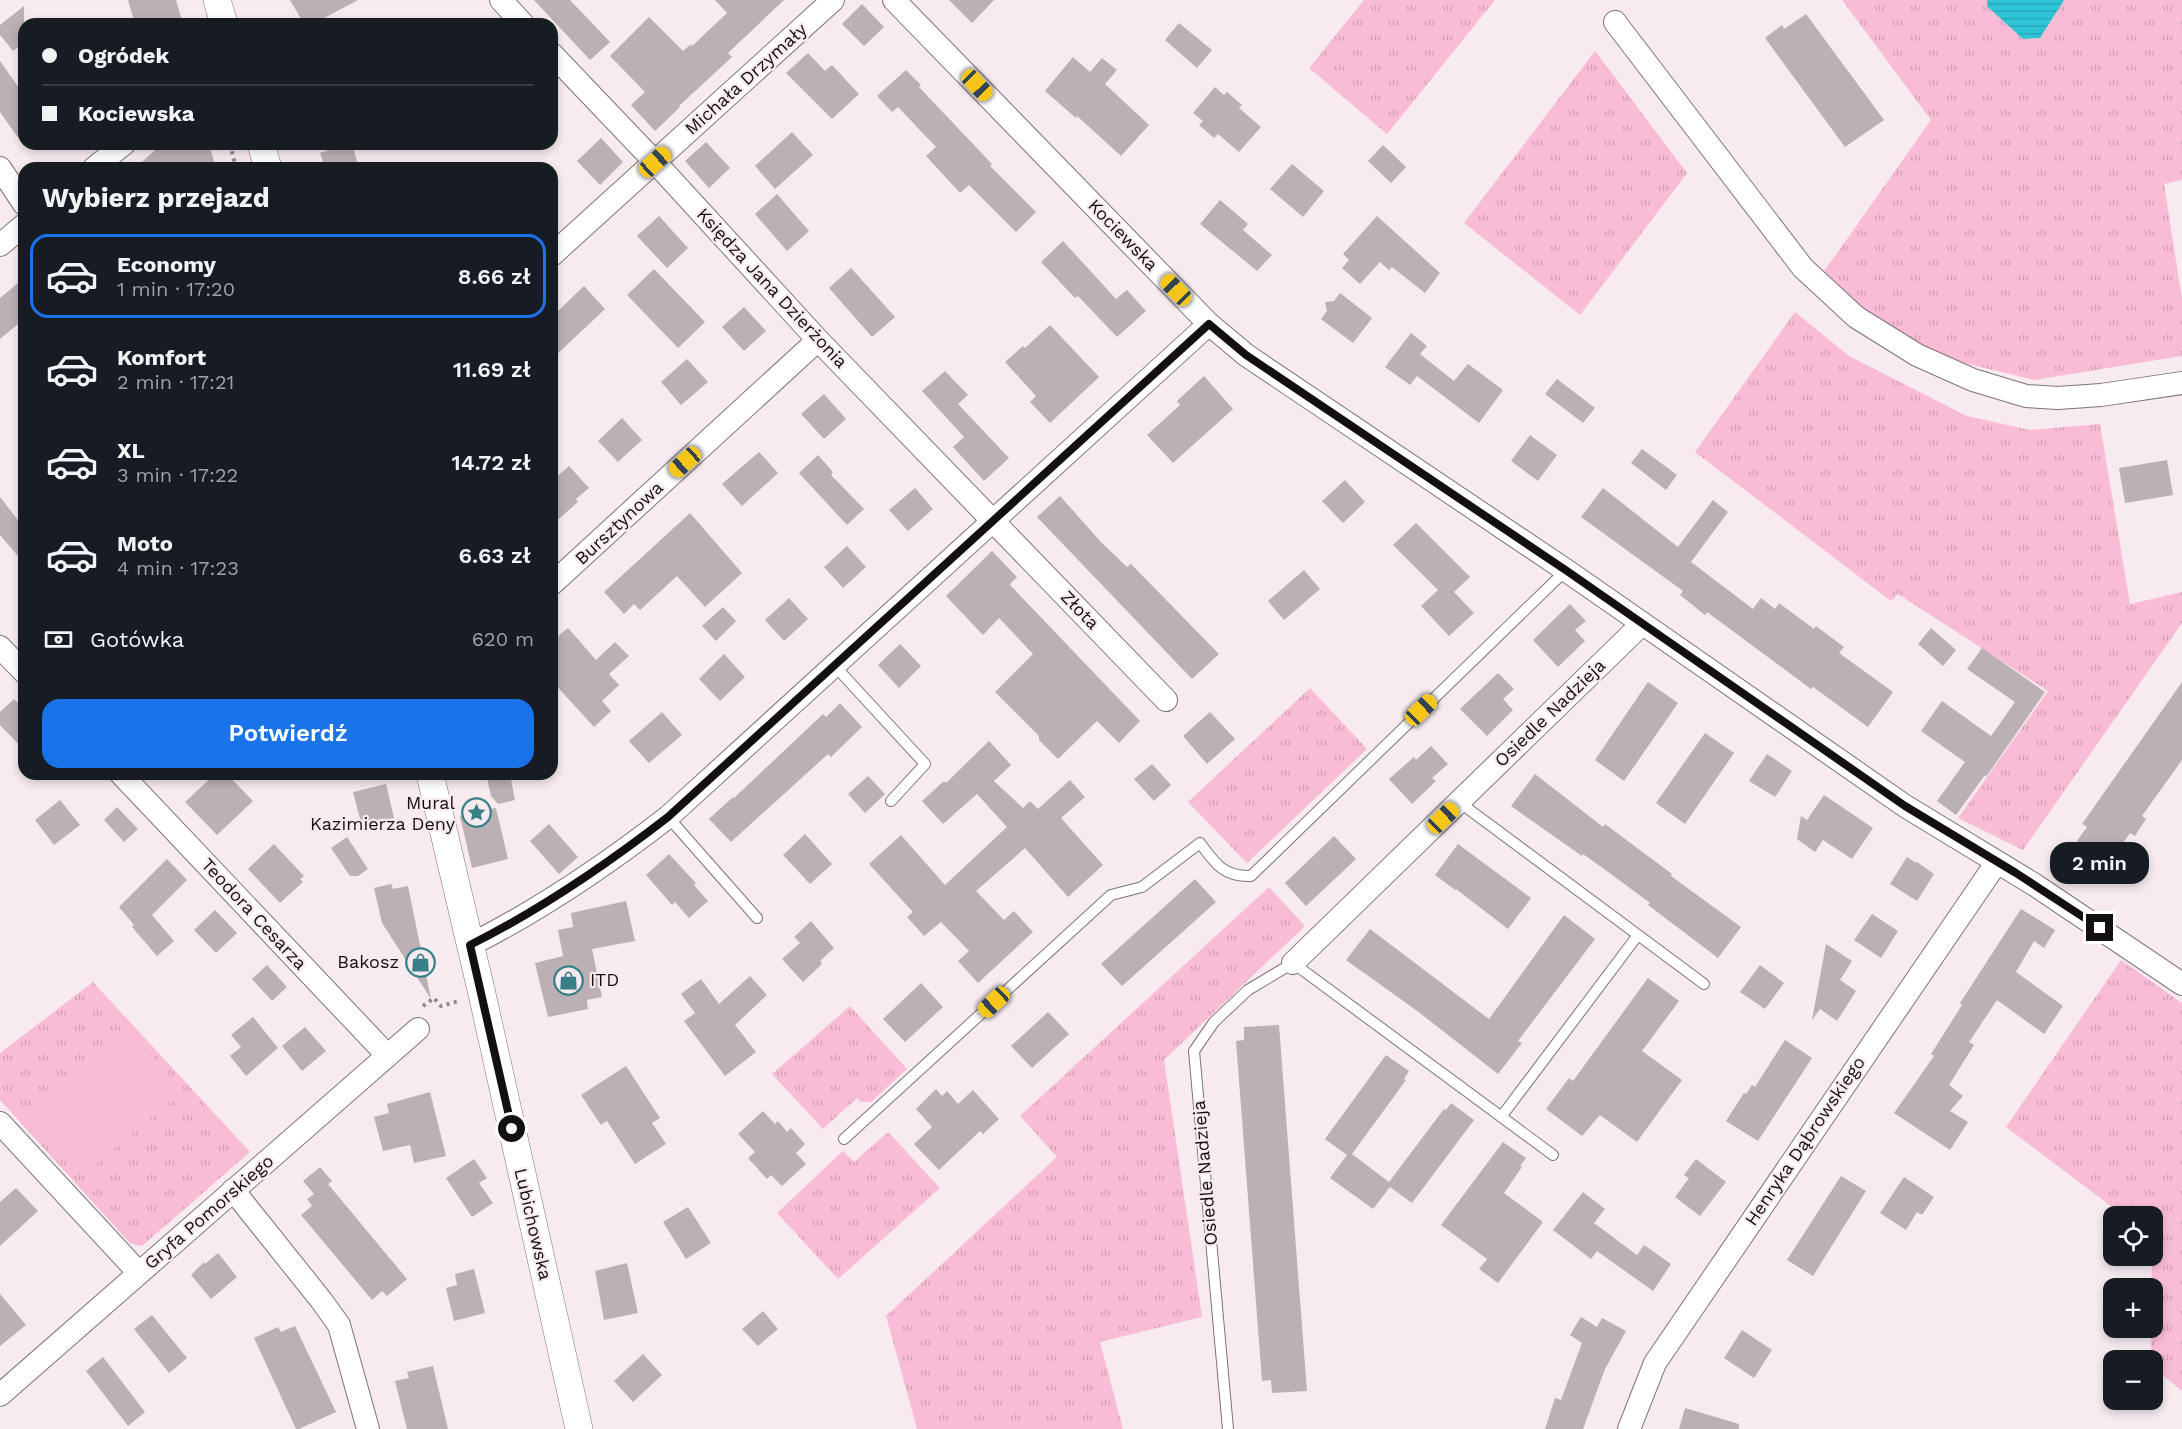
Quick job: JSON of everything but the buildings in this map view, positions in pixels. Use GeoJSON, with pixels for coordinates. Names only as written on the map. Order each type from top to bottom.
{"type":"FeatureCollection","features":[{"type":"Feature","properties":{"kind":"street"},"geometry":{"type":"LineString","coordinates":[[217,0],[222,18]]}},
{"type":"Feature","properties":{"kind":"street"},"geometry":{"type":"LineString","coordinates":[[501,0],[518,18]]}},
{"type":"Feature","properties":{"kind":"street","name":"Michała Drzymały"},"geometry":{"type":"LineString","coordinates":[[558,250],[833,0]]}},
{"type":"Feature","properties":{"kind":"street","name":"Kociewska"},"geometry":{"type":"LineString","coordinates":[[894,0],[1209,324],[1246,355],[1567,571],[1905,806],[1996,862],[2182,984]]}},
{"type":"Feature","properties":{"kind":"street"},"geometry":{"type":"LineString","coordinates":[[1615,22],[1803,268],[1856,318],[1917,355],[1973,380],[2025,396],[2058,398],[2101,395],[2182,383]]}},
{"type":"Feature","properties":{"kind":"street","name":"Księdza Jana Dzierżonia"},"geometry":{"type":"LineString","coordinates":[[558,60],[655,162],[818,340],[993,521]]}},
{"type":"Feature","properties":{"kind":"street"},"geometry":{"type":"LineString","coordinates":[[102,162],[116,150]]}},
{"type":"Feature","properties":{"kind":"street"},"geometry":{"type":"LineString","coordinates":[[0,168],[18,195]]}},
{"type":"Feature","properties":{"kind":"street"},"geometry":{"type":"LineString","coordinates":[[0,245],[18,230]]}},
{"type":"Feature","properties":{"kind":"street"},"geometry":{"type":"LineString","coordinates":[[470,945],[516,922],[638,840],[668,817],[1209,324]]}},
{"type":"Feature","properties":{"kind":"street","name":"Bursztynowa"},"geometry":{"type":"LineString","coordinates":[[558,578],[818,340]]}},
{"type":"Feature","properties":{"kind":"street","name":"Złota"},"geometry":{"type":"LineString","coordinates":[[993,521],[1166,700]]}},
{"type":"Feature","properties":{"kind":"street","name":"Osiedle Nadzieja"},"geometry":{"type":"LineString","coordinates":[[1293,963],[1642,624]]}},
{"type":"Feature","properties":{"kind":"street"},"geometry":{"type":"LineString","coordinates":[[0,647],[18,666]]}},
{"type":"Feature","properties":{"kind":"street","name":"Teodora Cesarza"},"geometry":{"type":"LineString","coordinates":[[127,780],[387,1055]]}},
{"type":"Feature","properties":{"kind":"street","name":"Lubichowska"},"geometry":{"type":"LineString","coordinates":[[431,780],[579,1429]]}},
{"type":"Feature","properties":{"kind":"street","name":"Henryka Dąbrowskiego"},"geometry":{"type":"LineString","coordinates":[[1629,1429],[1655,1363],[1996,862]]}},
{"type":"Feature","properties":{"kind":"street","name":"Gryfa Pomorskiego"},"geometry":{"type":"LineString","coordinates":[[0,1395],[418,1029]]}},
{"type":"Feature","properties":{"kind":"street"},"geometry":{"type":"LineString","coordinates":[[0,1123],[139,1273]]}},
{"type":"Feature","properties":{"kind":"street"},"geometry":{"type":"LineString","coordinates":[[233,1190],[339,1325],[368,1429]]}},
{"type":"Feature","properties":{"kind":"lane"},"geometry":{"type":"LineString","coordinates":[[844,1139],[1111,895],[1142,887],[1200,843],[1218,867],[1238,877],[1251,876],[1567,571]]}},
{"type":"Feature","properties":{"kind":"lane"},"geometry":{"type":"LineString","coordinates":[[833,665],[925,764],[891,801]]}},
{"type":"Feature","properties":{"kind":"lane"},"geometry":{"type":"LineString","coordinates":[[1459,802],[1704,984]]}},
{"type":"Feature","properties":{"kind":"lane"},"geometry":{"type":"LineString","coordinates":[[668,817],[758,918]]}},
{"type":"Feature","properties":{"kind":"lane"},"geometry":{"type":"LineString","coordinates":[[1501,1117],[1638,935]]}},
{"type":"Feature","properties":{"kind":"lane"},"geometry":{"type":"LineString","coordinates":[[1293,963],[1553,1155]]}},
{"type":"Feature","properties":{"kind":"lane","name":"Osiedle Nadzieja"},"geometry":{"type":"LineString","coordinates":[[1228,1429],[1194,1051],[1214,1022],[1248,990],[1293,963]]}},
{"type":"Feature","properties":{"kind":"path"},"geometry":{"type":"LineString","coordinates":[[423,1006],[434,998],[441,1006],[453,1002]]}},
{"type":"Feature","properties":{"kind":"green space"},"geometry":{"type":"Polygon","coordinates":[[[1364,0],[1495,0],[1387,134],[1309,68],[1364,0]]]}},
{"type":"Feature","properties":{"kind":"green space"},"geometry":{"type":"Polygon","coordinates":[[[1842,0],[2182,0],[2182,180],[2164,184],[2182,299],[2182,356],[2034,380],[1948,359],[1873,320],[1823,273],[1931,120],[1842,0]]]}},
{"type":"Feature","properties":{"kind":"green space"},"geometry":{"type":"Polygon","coordinates":[[[1595,51],[1687,173],[1580,315],[1464,223],[1595,51]]]}},
{"type":"Feature","properties":{"kind":"green space"},"geometry":{"type":"Polygon","coordinates":[[[1795,312],[1849,356],[1967,416],[2030,430],[2100,424],[2130,604],[2182,592],[2182,623],[2023,850],[1958,818],[2048,691],[1898,594],[1891,601],[1695,452],[1795,312]]]}},
{"type":"Feature","properties":{"kind":"green space"},"geometry":{"type":"Polygon","coordinates":[[[1310,688],[1367,749],[1247,863],[1188,802],[1310,688]]]}},
{"type":"Feature","properties":{"kind":"green space"},"geometry":{"type":"Polygon","coordinates":[[[1269,887],[1305,926],[1164,1060],[1202,1317],[1100,1342],[1123,1429],[917,1429],[886,1316],[1057,1157],[1020,1116],[1269,887]]]}},
{"type":"Feature","properties":{"kind":"green space"},"geometry":{"type":"Polygon","coordinates":[[[2121,960],[2182,1003],[2182,1391],[2163,1375],[2163,1350],[2151,1350],[2151,1338],[2163,1338],[2163,1278],[2152,1278],[2152,1266],[2163,1266],[2163,1206],[2111,1206],[2006,1127],[2121,960]]]}},
{"type":"Feature","properties":{"kind":"green space"},"geometry":{"type":"Polygon","coordinates":[[[93,982],[250,1152],[142,1246],[130,1243],[0,1100],[0,1053],[93,982]]]}},
{"type":"Feature","properties":{"kind":"green space"},"geometry":{"type":"Polygon","coordinates":[[[850,1006],[907,1069],[871,1102],[861,1102],[857,1098],[823,1129],[772,1074],[850,1006]]]}},
{"type":"Feature","properties":{"kind":"green space"},"geometry":{"type":"Polygon","coordinates":[[[132,1034],[183,1091],[84,1174],[31,1113],[132,1034]]]}},
{"type":"Feature","properties":{"kind":"green space"},"geometry":{"type":"Polygon","coordinates":[[[888,1132],[940,1188],[838,1279],[777,1213],[843,1151],[854,1162],[888,1132]]]}},
{"type":"Feature","properties":{"kind":"water"},"geometry":{"type":"Polygon","coordinates":[[[1987,0],[2064,0],[2040,38],[2023,39],[1988,7],[1987,0]]]}},
{"type":"Feature","properties":{"kind":"place","name":"Mural Kazimierza Deny"},"geometry":{"type":"Point","coordinates":[476,813]}},
{"type":"Feature","properties":{"kind":"place","name":"Bakosz"},"geometry":{"type":"Point","coordinates":[420,962]}},
{"type":"Feature","properties":{"kind":"place","name":"ITD"},"geometry":{"type":"Point","coordinates":[569,980]}},
{"type":"Feature","properties":{"kind":"route"},"geometry":{"type":"LineString","coordinates":[[512,1129],[470,945],[516,922],[638,840],[668,817],[1209,324],[1246,355],[1567,571],[1905,806],[2016,873],[2100,928]]}}]}
